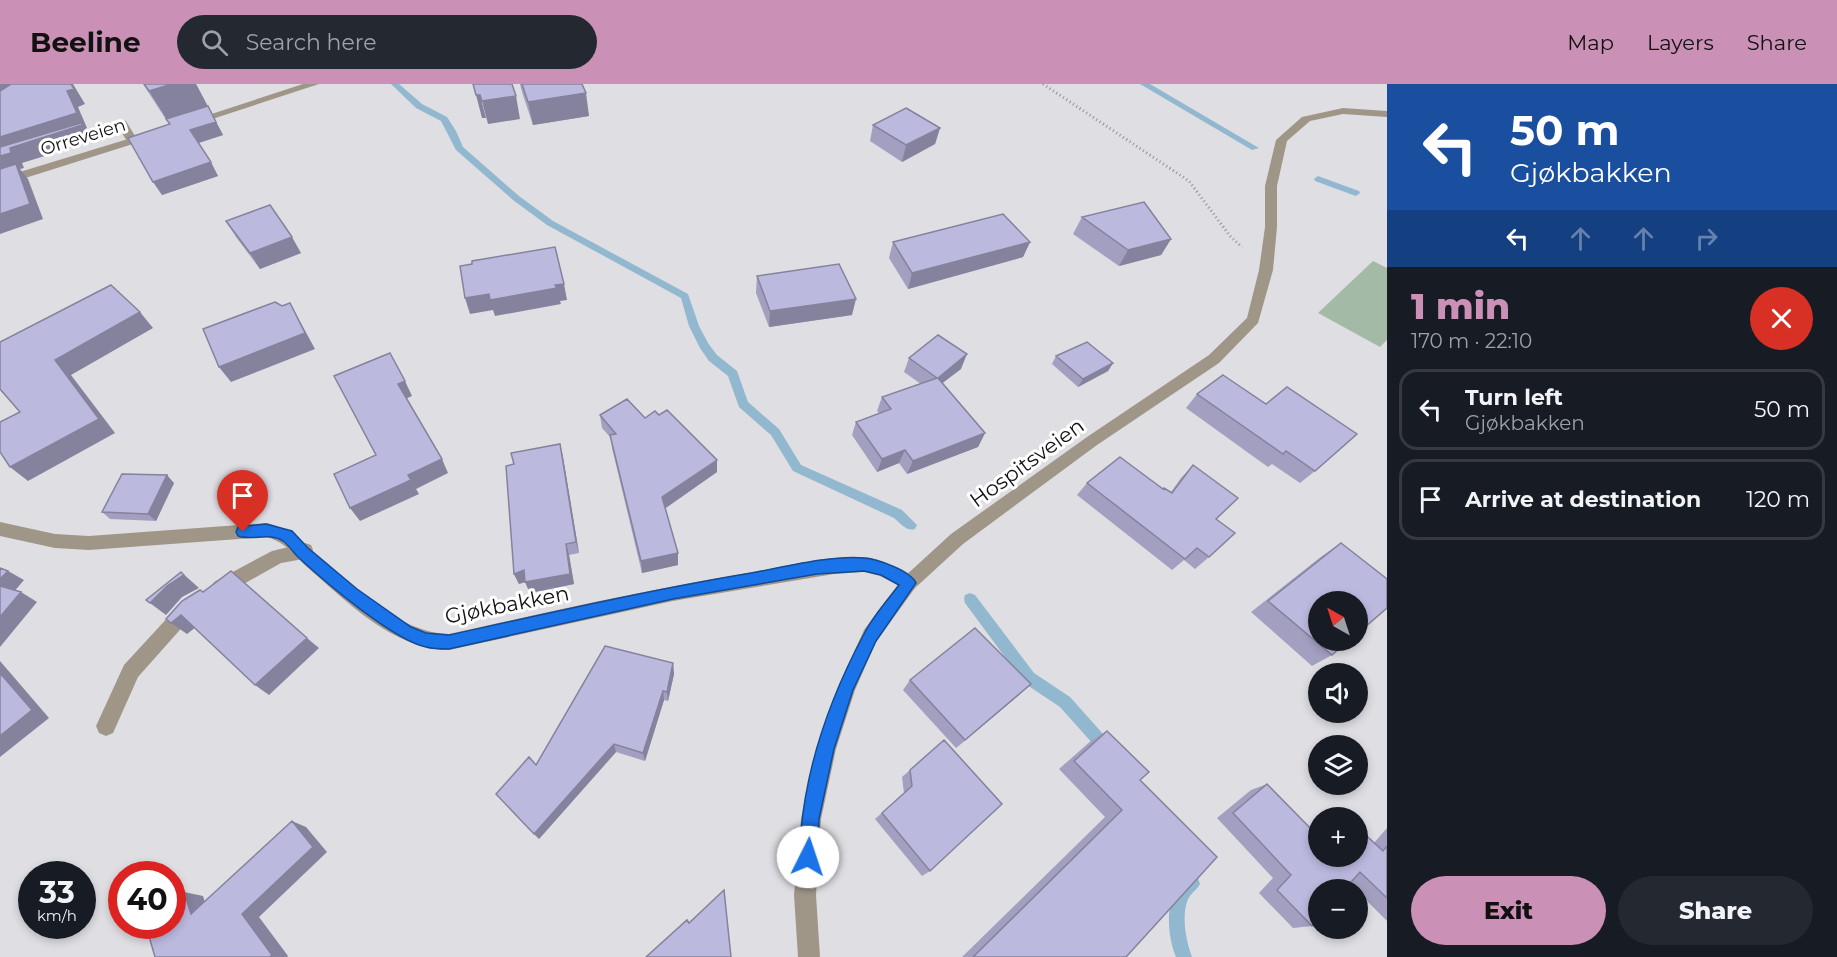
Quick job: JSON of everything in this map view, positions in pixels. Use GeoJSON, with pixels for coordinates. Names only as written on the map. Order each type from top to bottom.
{"type":"FeatureCollection","features":[{"type":"Feature","properties":{"kind":"street","name":"Orreveien"},"geometry":{"type":"LineString","coordinates":[[0,182],[314,84]]}},
{"type":"Feature","properties":{"kind":"street","name":"Hospitsveien"},"geometry":{"type":"LineString","coordinates":[[809,957],[805,895],[810,830],[825,749],[846,689],[870,636],[909,583],[957,539],[1214,359],[1253,321],[1266,270],[1271,227],[1271,186],[1282,140],[1306,119],[1343,111],[1387,114]]}},
{"type":"Feature","properties":{"kind":"street"},"geometry":{"type":"LineString","coordinates":[[56,144],[122,123],[132,141]]}},
{"type":"Feature","properties":{"kind":"street","name":"Gjøkbakken"},"geometry":{"type":"LineString","coordinates":[[0,529],[56,541],[89,543],[266,530],[287,536],[352,594],[406,632],[425,640],[449,642],[673,593],[824,567],[864,564],[884,569],[909,583]]}},
{"type":"Feature","properties":{"kind":"street"},"geometry":{"type":"LineString","coordinates":[[106,726],[131,670],[190,605],[247,571],[278,556],[304,551]]}},
{"type":"Feature","properties":{"kind":"path"},"geometry":{"type":"LineString","coordinates":[[1043,84],[1189,181],[1230,236],[1266,270]]}},
{"type":"Feature","properties":{"kind":"green space"},"geometry":{"type":"Polygon","coordinates":[[[1373,261],[1387,268],[1387,340],[1380,347],[1318,313],[1373,261]]]}},
{"type":"Feature","properties":{"kind":"building"},"geometry":{"type":"Polygon","coordinates":[[[11,84],[71,84],[74,89],[67,91],[77,113],[0,137],[0,91],[11,84]]]}},
{"type":"Feature","properties":{"kind":"building"},"geometry":{"type":"Polygon","coordinates":[[[144,84],[172,84],[149,91],[144,84]]]}},
{"type":"Feature","properties":{"kind":"building"},"geometry":{"type":"Polygon","coordinates":[[[473,84],[512,84],[516,96],[482,101],[480,95],[476,95],[473,84]]]}},
{"type":"Feature","properties":{"kind":"building"},"geometry":{"type":"Polygon","coordinates":[[[522,84],[582,84],[586,93],[528,102],[522,84]]]}},
{"type":"Feature","properties":{"kind":"building"},"geometry":{"type":"Polygon","coordinates":[[[208,106],[216,122],[190,130],[211,162],[153,182],[128,138],[170,124],[166,119],[208,106]]]}},
{"type":"Feature","properties":{"kind":"building"},"geometry":{"type":"Polygon","coordinates":[[[906,108],[940,128],[906,145],[873,125],[906,108]]]}},
{"type":"Feature","properties":{"kind":"building"},"geometry":{"type":"Polygon","coordinates":[[[81,123],[82,125],[10,148],[11,153],[0,156],[0,147],[81,123]]]}},
{"type":"Feature","properties":{"kind":"building"},"geometry":{"type":"Polygon","coordinates":[[[16,164],[30,204],[0,214],[0,169],[16,164]]]}},
{"type":"Feature","properties":{"kind":"building"},"geometry":{"type":"Polygon","coordinates":[[[1144,202],[1171,239],[1128,250],[1082,217],[1144,202]]]}},
{"type":"Feature","properties":{"kind":"building"},"geometry":{"type":"Polygon","coordinates":[[[270,205],[292,237],[250,253],[226,221],[270,205]]]}},
{"type":"Feature","properties":{"kind":"building"},"geometry":{"type":"Polygon","coordinates":[[[1003,214],[1030,242],[912,273],[893,242],[1003,214]]]}},
{"type":"Feature","properties":{"kind":"building"},"geometry":{"type":"Polygon","coordinates":[[[555,247],[564,284],[555,285],[557,288],[490,300],[489,294],[465,298],[460,266],[472,264],[472,261],[555,247]]]}},
{"type":"Feature","properties":{"kind":"building"},"geometry":{"type":"Polygon","coordinates":[[[839,264],[856,299],[770,311],[757,276],[839,264]]]}},
{"type":"Feature","properties":{"kind":"building"},"geometry":{"type":"Polygon","coordinates":[[[111,285],[140,312],[55,360],[99,419],[10,467],[0,452],[0,422],[20,412],[0,389],[0,342],[111,285]]]}},
{"type":"Feature","properties":{"kind":"building"},"geometry":{"type":"Polygon","coordinates":[[[275,302],[282,306],[290,303],[305,333],[219,367],[203,329],[275,302]]]}},
{"type":"Feature","properties":{"kind":"building"},"geometry":{"type":"Polygon","coordinates":[[[938,335],[967,354],[938,378],[985,433],[913,461],[905,450],[882,459],[856,422],[891,409],[882,397],[937,378],[909,358],[938,335]]]}},
{"type":"Feature","properties":{"kind":"building"},"geometry":{"type":"Polygon","coordinates":[[[1087,342],[1113,363],[1083,379],[1056,356],[1087,342]]]}},
{"type":"Feature","properties":{"kind":"building"},"geometry":{"type":"Polygon","coordinates":[[[390,353],[405,381],[398,384],[442,459],[408,475],[411,480],[350,508],[334,474],[376,455],[334,376],[390,353]]]}},
{"type":"Feature","properties":{"kind":"building"},"geometry":{"type":"Polygon","coordinates":[[[1223,375],[1266,404],[1287,387],[1357,434],[1315,471],[1286,451],[1283,454],[1197,394],[1223,375]]]}},
{"type":"Feature","properties":{"kind":"building"},"geometry":{"type":"Polygon","coordinates":[[[627,399],[645,418],[655,411],[659,415],[667,410],[717,460],[662,497],[678,553],[641,561],[610,435],[616,434],[600,415],[627,399]]]}},
{"type":"Feature","properties":{"kind":"building"},"geometry":{"type":"Polygon","coordinates":[[[560,444],[576,542],[566,544],[570,574],[525,582],[524,570],[514,574],[506,466],[514,464],[511,453],[560,444]]]}},
{"type":"Feature","properties":{"kind":"building"},"geometry":{"type":"Polygon","coordinates":[[[1120,457],[1163,489],[1172,493],[1193,465],[1238,498],[1216,519],[1235,533],[1209,557],[1197,548],[1185,559],[1087,483],[1120,457]]]}},
{"type":"Feature","properties":{"kind":"building"},"geometry":{"type":"Polygon","coordinates":[[[122,474],[167,475],[148,514],[102,512],[122,474]]]}},
{"type":"Feature","properties":{"kind":"building"},"geometry":{"type":"Polygon","coordinates":[[[1341,543],[1387,579],[1387,608],[1368,624],[1368,591],[1308,591],[1308,635],[1268,601],[1341,543]]]}},
{"type":"Feature","properties":{"kind":"building"},"geometry":{"type":"Polygon","coordinates":[[[0,568],[8,571],[0,579],[0,568]]]}},
{"type":"Feature","properties":{"kind":"building"},"geometry":{"type":"Polygon","coordinates":[[[231,571],[307,638],[255,685],[181,615],[171,623],[166,619],[182,601],[200,590],[203,592],[231,571]]]}},
{"type":"Feature","properties":{"kind":"building"},"geometry":{"type":"Polygon","coordinates":[[[181,572],[184,575],[167,586],[150,603],[146,600],[181,572]]]}},
{"type":"Feature","properties":{"kind":"building"},"geometry":{"type":"Polygon","coordinates":[[[0,586],[21,592],[0,617],[0,586]]]}},
{"type":"Feature","properties":{"kind":"building"},"geometry":{"type":"Polygon","coordinates":[[[975,628],[1031,684],[965,740],[910,680],[975,628]]]}},
{"type":"Feature","properties":{"kind":"building"},"geometry":{"type":"Polygon","coordinates":[[[605,646],[673,663],[667,692],[663,691],[643,753],[614,744],[534,834],[496,794],[529,757],[536,765],[605,646]]]}},
{"type":"Feature","properties":{"kind":"building"},"geometry":{"type":"Polygon","coordinates":[[[0,673],[32,710],[0,736],[0,673]]]}},
{"type":"Feature","properties":{"kind":"building"},"geometry":{"type":"Polygon","coordinates":[[[1107,731],[1149,772],[1140,780],[1217,857],[1126,957],[973,957],[1122,810],[1074,761],[1107,731]]]}},
{"type":"Feature","properties":{"kind":"building"},"geometry":{"type":"Polygon","coordinates":[[[944,740],[1002,804],[930,871],[882,813],[912,786],[910,770],[944,740]]]}},
{"type":"Feature","properties":{"kind":"building"},"geometry":{"type":"Polygon","coordinates":[[[1267,784],[1308,826],[1308,867],[1368,867],[1368,837],[1383,851],[1387,846],[1387,898],[1360,872],[1354,879],[1308,879],[1308,922],[1277,890],[1291,875],[1233,813],[1267,784]]]}},
{"type":"Feature","properties":{"kind":"building"},"geometry":{"type":"Polygon","coordinates":[[[292,821],[313,847],[242,914],[272,955],[269,957],[155,957],[150,939],[186,939],[186,898],[191,914],[292,821]]]}},
{"type":"Feature","properties":{"kind":"building"},"geometry":{"type":"Polygon","coordinates":[[[724,890],[731,957],[646,957],[687,920],[689,923],[724,890]]]}},
{"type":"Feature","properties":{"kind":"waterway"},"geometry":{"type":"LineString","coordinates":[[395,84],[419,106],[444,119],[459,148],[516,198],[550,223],[685,296],[694,326],[704,345],[713,358],[733,374],[743,404],[775,432],[797,468],[898,514],[911,525]]}},
{"type":"Feature","properties":{"kind":"waterway"},"geometry":{"type":"LineString","coordinates":[[1144,84],[1255,148]]}},
{"type":"Feature","properties":{"kind":"waterway"},"geometry":{"type":"LineString","coordinates":[[1318,179],[1356,193]]}},
{"type":"Feature","properties":{"kind":"waterway"},"geometry":{"type":"LineString","coordinates":[[970,599],[1029,678],[1065,702],[1107,749]]}},
{"type":"Feature","properties":{"kind":"waterway"},"geometry":{"type":"LineString","coordinates":[[1184,957],[1178,935],[1177,918],[1182,895],[1192,884]]}},
{"type":"Feature","properties":{"kind":"route"},"geometry":{"type":"LineString","coordinates":[[243,532],[266,530],[287,536],[303,553],[352,594],[406,632],[425,640],[449,642],[673,593],[784,572],[864,564],[884,569],[909,583],[870,636],[846,689],[825,749],[811,819],[808,857]]}}]}
